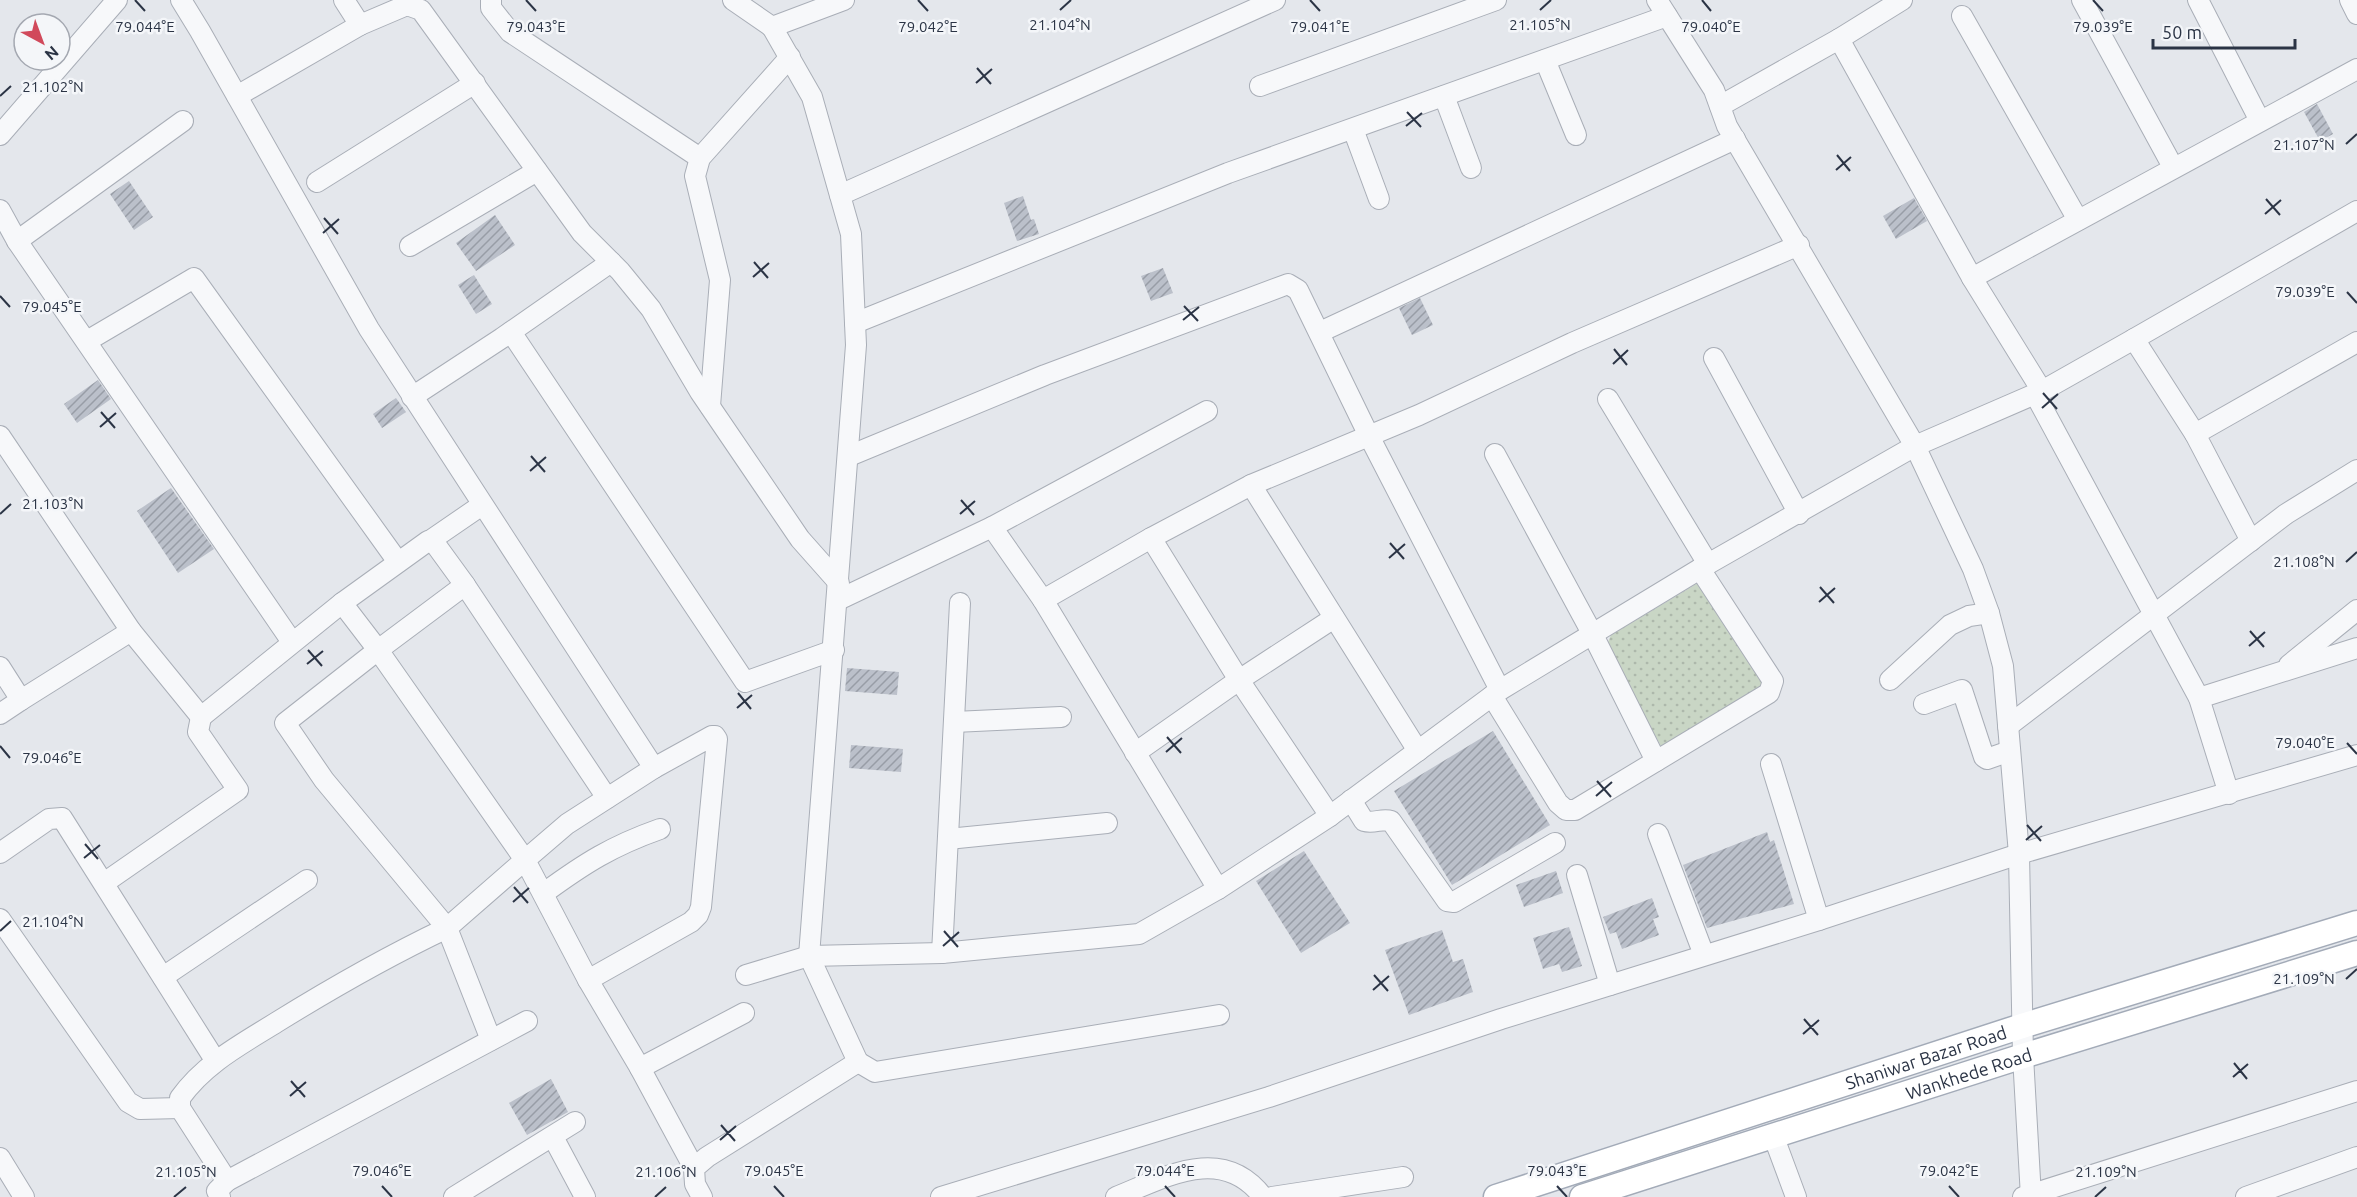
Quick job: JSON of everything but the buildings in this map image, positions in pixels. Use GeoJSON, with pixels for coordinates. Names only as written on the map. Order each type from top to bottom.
{"type":"FeatureCollection","features":[{"type":"Feature","properties":{"kind":"main road","name":"Shaniwar Bazar Road"},"geometry":{"type":"LineString","coordinates":[[1496,1197],[2022,1026],[2357,923]]}},
{"type":"Feature","properties":{"kind":"main road","name":"Wankhede Road"},"geometry":{"type":"LineString","coordinates":[[1582,1197],[2023,1056],[2357,953]]}},
{"type":"Feature","properties":{"kind":"street"},"geometry":{"type":"LineString","coordinates":[[0,135],[117,0]]}},
{"type":"Feature","properties":{"kind":"street"},"geometry":{"type":"LineString","coordinates":[[181,0],[369,329],[654,768]]}},
{"type":"Feature","properties":{"kind":"street"},"geometry":{"type":"LineString","coordinates":[[344,0],[360,25]]}},
{"type":"Feature","properties":{"kind":"street"},"geometry":{"type":"LineString","coordinates":[[491,0],[491,8],[510,32],[700,158]]}},
{"type":"Feature","properties":{"kind":"street"},"geometry":{"type":"LineString","coordinates":[[733,0],[772,27],[812,97],[850,234],[856,345],[809,956],[858,1062],[875,1072],[1219,1015]]}},
{"type":"Feature","properties":{"kind":"street"},"geometry":{"type":"LineString","coordinates":[[772,27],[844,0]]}},
{"type":"Feature","properties":{"kind":"street"},"geometry":{"type":"LineString","coordinates":[[840,195],[1275,0]]}},
{"type":"Feature","properties":{"kind":"street"},"geometry":{"type":"LineString","coordinates":[[1260,86],[1496,0]]}},
{"type":"Feature","properties":{"kind":"street"},"geometry":{"type":"LineString","coordinates":[[1720,106],[1839,39],[1902,0]]}},
{"type":"Feature","properties":{"kind":"street"},"geometry":{"type":"LineString","coordinates":[[2082,0],[2173,167]]}},
{"type":"Feature","properties":{"kind":"street"},"geometry":{"type":"LineString","coordinates":[[2198,0],[2260,121]]}},
{"type":"Feature","properties":{"kind":"street"},"geometry":{"type":"LineString","coordinates":[[2350,0],[2357,14]]}},
{"type":"Feature","properties":{"kind":"street"},"geometry":{"type":"LineString","coordinates":[[237,96],[360,25],[407,5],[421,10],[582,233],[611,262],[651,309],[710,406],[838,592]]}},
{"type":"Feature","properties":{"kind":"street"},"geometry":{"type":"LineString","coordinates":[[855,323],[1228,173],[1545,60],[1662,8],[1714,90],[1735,139],[1915,446],[1973,569],[1989,613],[2003,666],[2019,854],[2028,1196],[2357,1091]]}},
{"type":"Feature","properties":{"kind":"street"},"geometry":{"type":"LineString","coordinates":[[1962,16],[2078,220]]}},
{"type":"Feature","properties":{"kind":"street"},"geometry":{"type":"LineString","coordinates":[[1839,39],[2039,393],[2153,615],[2199,698],[2229,794]]}},
{"type":"Feature","properties":{"kind":"street"},"geometry":{"type":"LineString","coordinates":[[710,406],[720,280],[695,176],[700,158],[790,57]]}},
{"type":"Feature","properties":{"kind":"street"},"geometry":{"type":"LineString","coordinates":[[1545,60],[1576,135]]}},
{"type":"Feature","properties":{"kind":"street"},"geometry":{"type":"LineString","coordinates":[[1972,278],[2357,69]]}},
{"type":"Feature","properties":{"kind":"street"},"geometry":{"type":"LineString","coordinates":[[317,182],[475,83]]}},
{"type":"Feature","properties":{"kind":"street"},"geometry":{"type":"LineString","coordinates":[[1444,96],[1471,168]]}},
{"type":"Feature","properties":{"kind":"street"},"geometry":{"type":"LineString","coordinates":[[17,241],[183,121]]}},
{"type":"Feature","properties":{"kind":"street"},"geometry":{"type":"LineString","coordinates":[[1353,129],[1379,199]]}},
{"type":"Feature","properties":{"kind":"street"},"geometry":{"type":"LineString","coordinates":[[1320,332],[1735,139]]}},
{"type":"Feature","properties":{"kind":"street"},"geometry":{"type":"LineString","coordinates":[[410,246],[537,171]]}},
{"type":"Feature","properties":{"kind":"street"},"geometry":{"type":"LineString","coordinates":[[0,210],[17,241],[292,642]]}},
{"type":"Feature","properties":{"kind":"street"},"geometry":{"type":"LineString","coordinates":[[746,975],[809,956],[942,952],[1139,934],[1218,889],[1330,816],[1496,693],[1704,567],[1915,446],[2039,393],[2357,211]]}},
{"type":"Feature","properties":{"kind":"street"},"geometry":{"type":"LineString","coordinates":[[1043,600],[1151,538],[1251,485],[1463,395],[1572,343],[1799,245]]}},
{"type":"Feature","properties":{"kind":"street"},"geometry":{"type":"LineString","coordinates":[[412,397],[611,262]]}},
{"type":"Feature","properties":{"kind":"street"},"geometry":{"type":"LineString","coordinates":[[87,341],[194,278],[398,562]]}},
{"type":"Feature","properties":{"kind":"street"},"geometry":{"type":"LineString","coordinates":[[849,456],[1045,375],[1288,284],[1298,290],[1320,332],[1496,693],[1558,803],[1566,810],[1575,810],[1769,693],[1773,687],[1773,681],[1704,567],[1608,399]]}},
{"type":"Feature","properties":{"kind":"street"},"geometry":{"type":"LineString","coordinates":[[511,332],[745,682],[834,650]]}},
{"type":"Feature","properties":{"kind":"street"},"geometry":{"type":"LineString","coordinates":[[2134,339],[2195,434],[2251,541]]}},
{"type":"Feature","properties":{"kind":"street"},"geometry":{"type":"LineString","coordinates":[[2195,434],[2357,342]]}},
{"type":"Feature","properties":{"kind":"street"},"geometry":{"type":"LineString","coordinates":[[1714,358],[1799,514]]}},
{"type":"Feature","properties":{"kind":"street"},"geometry":{"type":"LineString","coordinates":[[838,592],[992,527],[1207,411]]}},
{"type":"Feature","properties":{"kind":"street"},"geometry":{"type":"LineString","coordinates":[[0,436],[131,631],[201,717]]}},
{"type":"Feature","properties":{"kind":"street"},"geometry":{"type":"LineString","coordinates":[[1495,454],[1593,635],[1656,761]]}},
{"type":"Feature","properties":{"kind":"street"},"geometry":{"type":"LineString","coordinates":[[2008,726],[2286,514],[2357,470]]}},
{"type":"Feature","properties":{"kind":"street"},"geometry":{"type":"LineString","coordinates":[[1251,485],[1418,751]]}},
{"type":"Feature","properties":{"kind":"street"},"geometry":{"type":"LineString","coordinates":[[104,883],[238,790],[198,732],[201,717],[342,603],[482,505]]}},
{"type":"Feature","properties":{"kind":"street"},"geometry":{"type":"LineString","coordinates":[[992,527],[1043,600],[1218,889]]}},
{"type":"Feature","properties":{"kind":"street"},"geometry":{"type":"LineString","coordinates":[[1151,538],[1239,680],[1330,816]]}},
{"type":"Feature","properties":{"kind":"street"},"geometry":{"type":"LineString","coordinates":[[431,540],[465,585],[607,798]]}},
{"type":"Feature","properties":{"kind":"street"},"geometry":{"type":"LineString","coordinates":[[465,585],[285,723],[324,780],[447,928],[491,1040]]}},
{"type":"Feature","properties":{"kind":"street"},"geometry":{"type":"LineString","coordinates":[[342,603],[378,650],[525,860],[588,980],[640,1068],[694,1168],[696,1184],[702,1197]]}},
{"type":"Feature","properties":{"kind":"street"},"geometry":{"type":"LineString","coordinates":[[942,952],[960,603]]}},
{"type":"Feature","properties":{"kind":"street"},"geometry":{"type":"LineString","coordinates":[[2281,672],[2357,610]]}},
{"type":"Feature","properties":{"kind":"street"},"geometry":{"type":"LineString","coordinates":[[1890,680],[1950,625],[1968,616],[1989,613]]}},
{"type":"Feature","properties":{"kind":"street"},"geometry":{"type":"LineString","coordinates":[[1135,753],[1239,680],[1334,618]]}},
{"type":"Feature","properties":{"kind":"street"},"geometry":{"type":"LineString","coordinates":[[0,714],[131,631]]}},
{"type":"Feature","properties":{"kind":"street"},"geometry":{"type":"LineString","coordinates":[[2199,698],[2357,648]]}},
{"type":"Feature","properties":{"kind":"street"},"geometry":{"type":"LineString","coordinates":[[0,667],[21,700]]}},
{"type":"Feature","properties":{"kind":"street"},"geometry":{"type":"LineString","coordinates":[[1924,704],[1962,690],[1984,757],[1987,759],[2010,751]]}},
{"type":"Feature","properties":{"kind":"street"},"geometry":{"type":"LineString","coordinates":[[954,722],[1061,717]]}},
{"type":"Feature","properties":{"kind":"street"},"geometry":{"type":"LineString","coordinates":[[526,1021],[217,1192],[180,1108],[180,1098],[188,1086],[215,1060],[395,952],[447,928],[567,824],[654,768],[715,736],[717,739],[702,907],[698,915],[692,922],[588,980]]}},
{"type":"Feature","properties":{"kind":"street"},"geometry":{"type":"LineString","coordinates":[[941,1197],[1269,1097],[1501,1019],[1819,920],[2019,854],[2357,755]]}},
{"type":"Feature","properties":{"kind":"street"},"geometry":{"type":"LineString","coordinates":[[1771,764],[1819,920]]}},
{"type":"Feature","properties":{"kind":"street"},"geometry":{"type":"LineString","coordinates":[[1352,800],[1364,821],[1385,819],[1390,821],[1447,901],[1454,902],[1555,843]]}},
{"type":"Feature","properties":{"kind":"street"},"geometry":{"type":"LineString","coordinates":[[0,853],[49,819],[62,818],[215,1060]]}},
{"type":"Feature","properties":{"kind":"street"},"geometry":{"type":"LineString","coordinates":[[948,838],[1107,823]]}},
{"type":"Feature","properties":{"kind":"street"},"geometry":{"type":"LineString","coordinates":[[544,893],[585,863],[622,843],[660,830]]}},
{"type":"Feature","properties":{"kind":"street"},"geometry":{"type":"LineString","coordinates":[[1658,834],[1704,956]]}},
{"type":"Feature","properties":{"kind":"street"},"geometry":{"type":"LineString","coordinates":[[1577,875],[1610,985]]}},
{"type":"Feature","properties":{"kind":"street"},"geometry":{"type":"LineString","coordinates":[[163,977],[307,880]]}},
{"type":"Feature","properties":{"kind":"street"},"geometry":{"type":"LineString","coordinates":[[0,919],[128,1102],[140,1109],[180,1108]]}},
{"type":"Feature","properties":{"kind":"street"},"geometry":{"type":"LineString","coordinates":[[640,1068],[744,1013]]}},
{"type":"Feature","properties":{"kind":"street"},"geometry":{"type":"LineString","coordinates":[[694,1168],[740,1135],[858,1062]]}},
{"type":"Feature","properties":{"kind":"street"},"geometry":{"type":"LineString","coordinates":[[454,1197],[575,1122]]}},
{"type":"Feature","properties":{"kind":"street"},"geometry":{"type":"LineString","coordinates":[[1773,1135],[1796,1197]]}},
{"type":"Feature","properties":{"kind":"street"},"geometry":{"type":"LineString","coordinates":[[553,1137],[585,1197]]}},
{"type":"Feature","properties":{"kind":"street"},"geometry":{"type":"LineString","coordinates":[[2246,1197],[2280,1191],[2357,1157]]}},
{"type":"Feature","properties":{"kind":"street"},"geometry":{"type":"LineString","coordinates":[[0,1158],[24,1197]]}},
{"type":"Feature","properties":{"kind":"street"},"geometry":{"type":"LineString","coordinates":[[1116,1197],[1185,1171],[1204,1167],[1220,1169],[1239,1176],[1256,1188],[1263,1197]]}},
{"type":"Feature","properties":{"kind":"street"},"geometry":{"type":"LineString","coordinates":[[1272,1197],[1403,1177]]}},
{"type":"Feature","properties":{"kind":"green space"},"geometry":{"type":"Polygon","coordinates":[[[1698,583],[1758,668],[1764,687],[1662,748],[1609,652],[1608,642],[1611,635],[1698,583]]]}}]}
